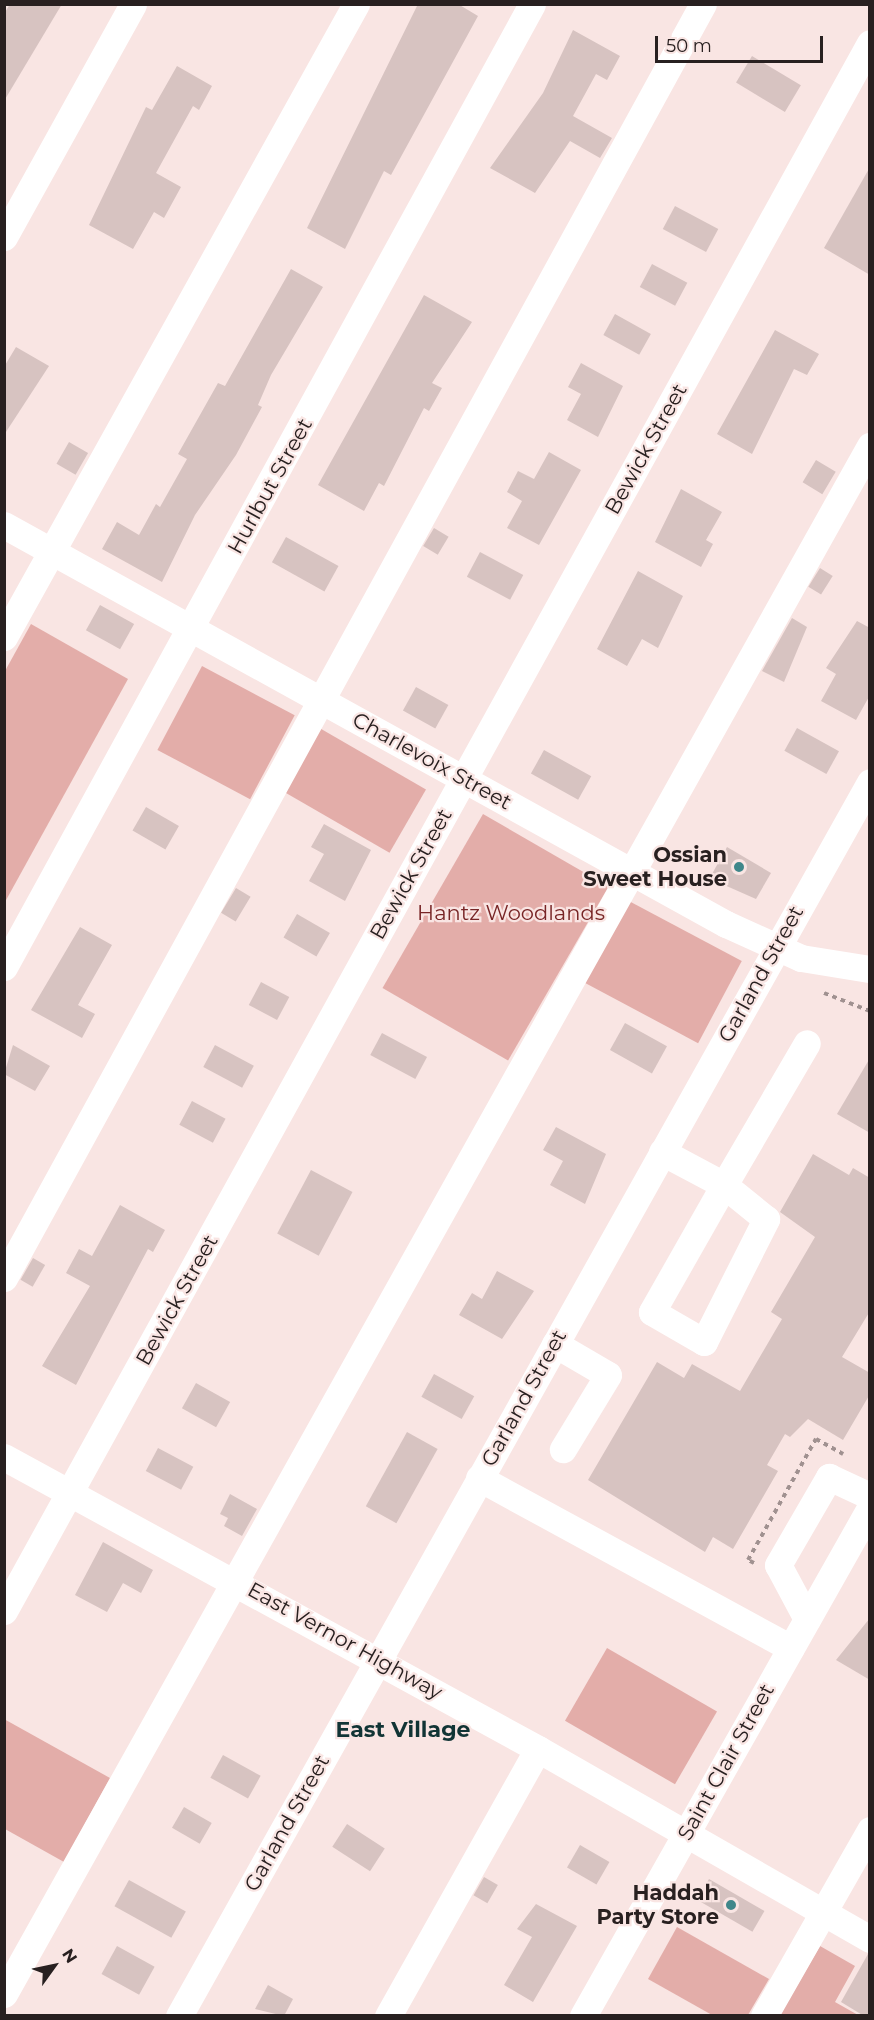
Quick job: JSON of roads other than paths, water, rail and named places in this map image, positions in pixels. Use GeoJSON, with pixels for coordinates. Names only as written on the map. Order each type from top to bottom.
{"type":"FeatureCollection","features":[{"type":"Feature","properties":{"kind":"street"},"geometry":{"type":"LineString","coordinates":[[4,237],[133,4]]}},
{"type":"Feature","properties":{"kind":"street"},"geometry":{"type":"LineString","coordinates":[[4,637],[356,4]]}},
{"type":"Feature","properties":{"kind":"street","name":"Hurlbut Street"},"geometry":{"type":"LineString","coordinates":[[4,967],[192,629],[532,4]]}},
{"type":"Feature","properties":{"kind":"street"},"geometry":{"type":"LineString","coordinates":[[4,1278],[703,4]]}},
{"type":"Feature","properties":{"kind":"street","name":"Bewick Street"},"geometry":{"type":"LineString","coordinates":[[4,1611],[870,43]]}},
{"type":"Feature","properties":{"kind":"street"},"geometry":{"type":"LineString","coordinates":[[4,1994],[237,1581],[629,870],[870,446]]}},
{"type":"Feature","properties":{"kind":"street","name":"Charlevoix Street"},"geometry":{"type":"LineString","coordinates":[[4,525],[629,870],[776,947],[801,958],[870,969]]}},
{"type":"Feature","properties":{"kind":"street","name":"Garland Street"},"geometry":{"type":"LineString","coordinates":[[179,2016],[870,782]]}},
{"type":"Feature","properties":{"kind":"street"},"geometry":{"type":"LineString","coordinates":[[662,1152],[724,1185],[766,1219],[704,1342],[652,1312],[724,1185],[807,1043]]}},
{"type":"Feature","properties":{"kind":"street"},"geometry":{"type":"LineString","coordinates":[[555,1344],[608,1375],[563,1449]]}},
{"type":"Feature","properties":{"kind":"street","name":"East Vernor Highway"},"geometry":{"type":"LineString","coordinates":[[4,1457],[237,1581],[687,1832],[870,1939]]}},
{"type":"Feature","properties":{"kind":"street"},"geometry":{"type":"LineString","coordinates":[[807,1619],[778,1565],[829,1477],[870,1496]]}},
{"type":"Feature","properties":{"kind":"street"},"geometry":{"type":"LineString","coordinates":[[479,1478],[791,1648]]}},
{"type":"Feature","properties":{"kind":"street","name":"Saint Clair Street"},"geometry":{"type":"LineString","coordinates":[[583,2016],[870,1508]]}},
{"type":"Feature","properties":{"kind":"street"},"geometry":{"type":"LineString","coordinates":[[388,2016],[538,1749]]}},
{"type":"Feature","properties":{"kind":"street"},"geometry":{"type":"LineString","coordinates":[[764,2016],[870,1830]]}},
{"type":"Feature","properties":{"kind":"place","name":"Ossian Sweet House"},"geometry":{"type":"Point","coordinates":[739,867]}},
{"type":"Feature","properties":{"kind":"place","name":"Haddah Party Store"},"geometry":{"type":"Point","coordinates":[731,1905]}},
{"type":"Feature","properties":{"kind":"district","name":"East Village"},"geometry":{"type":"Point","coordinates":[403,1730]}},
{"type":"Feature","properties":{"kind":"park label","name":"Hantz Woodlands"},"geometry":{"type":"Point","coordinates":[511,913]}}]}
